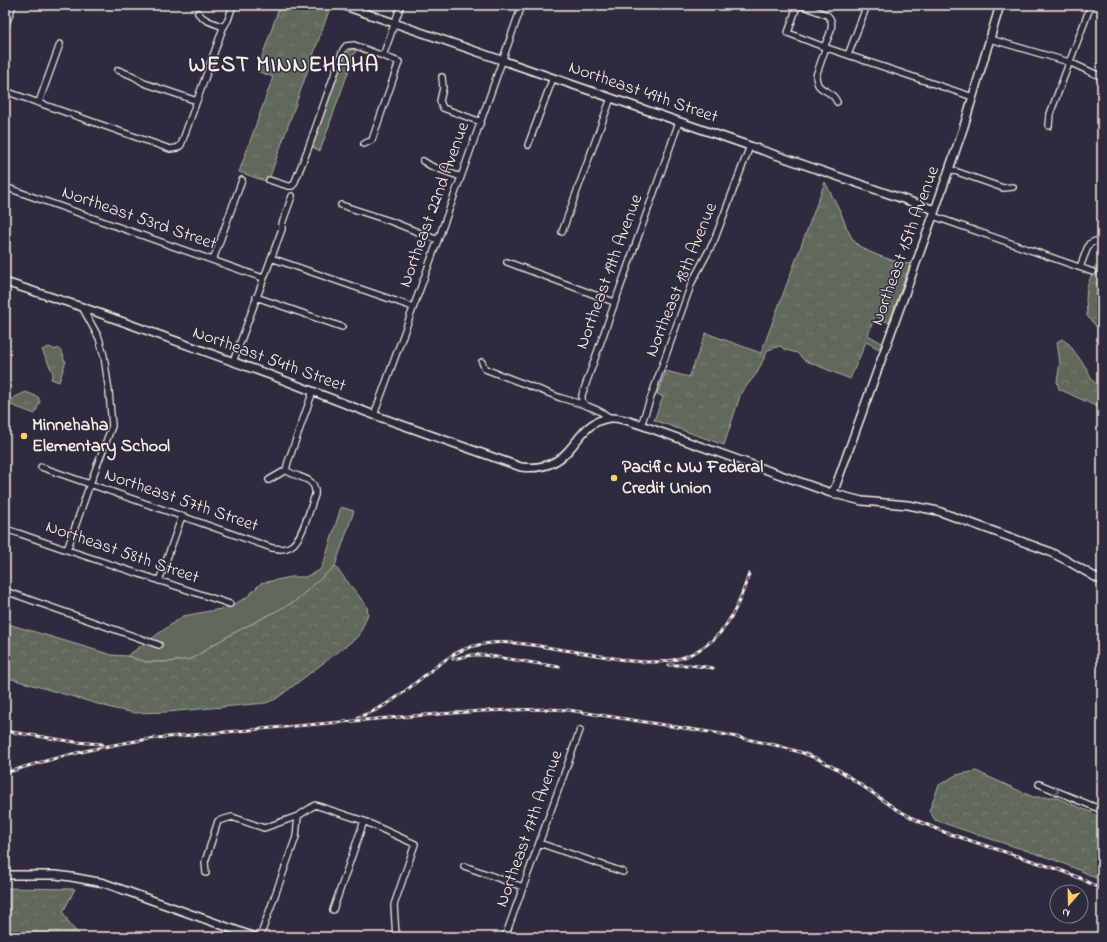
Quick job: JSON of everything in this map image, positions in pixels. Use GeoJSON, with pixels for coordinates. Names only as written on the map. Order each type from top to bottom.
{"type":"FeatureCollection","features":[{"type":"Feature","properties":{"kind":"street"},"geometry":{"type":"LineString","coordinates":[[5,27],[13,5]]}},
{"type":"Feature","properties":{"kind":"street"},"geometry":{"type":"LineString","coordinates":[[5,91],[170,149],[176,149],[181,145],[233,5]]}},
{"type":"Feature","properties":{"kind":"street","name":"Northeast 49th Street"},"geometry":{"type":"LineString","coordinates":[[342,5],[750,146],[1093,272]]}},
{"type":"Feature","properties":{"kind":"street"},"geometry":{"type":"LineString","coordinates":[[383,56],[401,5]]}},
{"type":"Feature","properties":{"kind":"street","name":"Northeast 22nd Avenue"},"geometry":{"type":"LineString","coordinates":[[374,415],[522,5]]}},
{"type":"Feature","properties":{"kind":"street"},"geometry":{"type":"LineString","coordinates":[[837,102],[833,96],[820,88],[816,76],[825,47],[832,26],[831,18],[801,5],[797,6],[788,33],[825,47],[848,55],[972,97]]}},
{"type":"Feature","properties":{"kind":"street"},"geometry":{"type":"LineString","coordinates":[[848,55],[868,5]]}},
{"type":"Feature","properties":{"kind":"street","name":"Northeast 15th Avenue"},"geometry":{"type":"LineString","coordinates":[[831,493],[835,488],[970,110],[972,97],[1000,5]]}},
{"type":"Feature","properties":{"kind":"street"},"geometry":{"type":"LineString","coordinates":[[1049,126],[1050,114],[1091,5]]}},
{"type":"Feature","properties":{"kind":"street"},"geometry":{"type":"LineString","coordinates":[[198,13],[206,20],[224,27]]}},
{"type":"Feature","properties":{"kind":"street"},"geometry":{"type":"LineString","coordinates":[[990,39],[1069,62],[1102,77]]}},
{"type":"Feature","properties":{"kind":"street"},"geometry":{"type":"LineString","coordinates":[[39,102],[60,44]]}},
{"type":"Feature","properties":{"kind":"street"},"geometry":{"type":"LineString","coordinates":[[269,180],[288,186],[292,186],[294,184],[343,50],[346,46],[354,45],[399,62],[372,140],[364,144]]}},
{"type":"Feature","properties":{"kind":"street"},"geometry":{"type":"LineString","coordinates":[[118,70],[132,75],[144,83],[197,101]]}},
{"type":"Feature","properties":{"kind":"street"},"geometry":{"type":"LineString","coordinates":[[442,77],[443,88],[440,101],[443,108],[481,122]]}},
{"type":"Feature","properties":{"kind":"street"},"geometry":{"type":"LineString","coordinates":[[528,145],[553,78]]}},
{"type":"Feature","properties":{"kind":"street"},"geometry":{"type":"LineString","coordinates":[[562,232],[611,98]]}},
{"type":"Feature","properties":{"kind":"street","name":"Northeast 19th Avenue"},"geometry":{"type":"LineString","coordinates":[[584,404],[582,395],[679,122]]}},
{"type":"Feature","properties":{"kind":"street","name":"Northeast 18th Avenue"},"geometry":{"type":"LineString","coordinates":[[640,425],[692,282],[714,241],[750,146]]}},
{"type":"Feature","properties":{"kind":"street"},"geometry":{"type":"LineString","coordinates":[[423,161],[431,166],[461,177]]}},
{"type":"Feature","properties":{"kind":"street"},"geometry":{"type":"LineString","coordinates":[[949,169],[1003,188],[1013,187]]}},
{"type":"Feature","properties":{"kind":"street"},"geometry":{"type":"LineString","coordinates":[[213,260],[242,180]]}},
{"type":"Feature","properties":{"kind":"street","name":"Northeast 53rd Street"},"geometry":{"type":"LineString","coordinates":[[5,187],[263,278]]}},
{"type":"Feature","properties":{"kind":"street"},"geometry":{"type":"LineString","coordinates":[[233,362],[292,196]]}},
{"type":"Feature","properties":{"kind":"street"},"geometry":{"type":"LineString","coordinates":[[341,205],[390,221],[438,240]]}},
{"type":"Feature","properties":{"kind":"street"},"geometry":{"type":"LineString","coordinates":[[1080,267],[1089,244],[1095,241],[1102,243]]}},
{"type":"Feature","properties":{"kind":"street"},"geometry":{"type":"LineString","coordinates":[[271,258],[413,307]]}},
{"type":"Feature","properties":{"kind":"street"},"geometry":{"type":"LineString","coordinates":[[507,262],[614,302]]}},
{"type":"Feature","properties":{"kind":"street","name":"Northeast 54th Street"},"geometry":{"type":"LineString","coordinates":[[5,282],[233,362],[374,415],[522,467],[536,468],[547,465],[556,460],[568,451],[590,426],[610,418]]}},
{"type":"Feature","properties":{"kind":"street"},"geometry":{"type":"LineString","coordinates":[[256,297],[342,327]]}},
{"type":"Feature","properties":{"kind":"street"},"geometry":{"type":"LineString","coordinates":[[66,550],[112,426],[104,356],[99,338],[82,308]]}},
{"type":"Feature","properties":{"kind":"street"},"geometry":{"type":"LineString","coordinates":[[482,362],[486,369],[573,402],[584,404],[610,418],[626,420],[831,493],[862,501],[908,505],[938,511],[1048,551],[1102,581]]}},
{"type":"Feature","properties":{"kind":"street"},"geometry":{"type":"LineString","coordinates":[[269,480],[286,470],[313,391]]}},
{"type":"Feature","properties":{"kind":"street","name":"Northeast 57th Street"},"geometry":{"type":"LineString","coordinates":[[41,467],[272,548],[281,549],[290,547],[296,543],[315,495],[314,485],[309,480],[286,470]]}},
{"type":"Feature","properties":{"kind":"street"},"geometry":{"type":"LineString","coordinates":[[159,581],[182,516]]}},
{"type":"Feature","properties":{"kind":"street","name":"Northeast 58th Street"},"geometry":{"type":"LineString","coordinates":[[5,529],[18,532],[66,550],[230,604]]}},
{"type":"Feature","properties":{"kind":"street"},"geometry":{"type":"LineString","coordinates":[[5,590],[159,645]]}},
{"type":"Feature","properties":{"kind":"street","name":"Northeast 17th Avenue"},"geometry":{"type":"LineString","coordinates":[[505,937],[580,730]]}},
{"type":"Feature","properties":{"kind":"street"},"geometry":{"type":"LineString","coordinates":[[1040,784],[1102,810]]}},
{"type":"Feature","properties":{"kind":"street"},"geometry":{"type":"LineString","coordinates":[[206,873],[205,862],[218,820],[232,817],[264,828],[298,816],[316,806],[364,821],[415,844],[394,905],[396,937]]}},
{"type":"Feature","properties":{"kind":"street"},"geometry":{"type":"LineString","coordinates":[[260,937],[296,837],[298,816]]}},
{"type":"Feature","properties":{"kind":"street"},"geometry":{"type":"LineString","coordinates":[[333,910],[364,821]]}},
{"type":"Feature","properties":{"kind":"street"},"geometry":{"type":"LineString","coordinates":[[539,843],[623,872]]}},
{"type":"Feature","properties":{"kind":"street"},"geometry":{"type":"LineString","coordinates":[[464,866],[523,887]]}},
{"type":"Feature","properties":{"kind":"street"},"geometry":{"type":"LineString","coordinates":[[5,875],[56,875],[104,883],[255,937]]}},
{"type":"Feature","properties":{"kind":"green space"},"geometry":{"type":"Polygon","coordinates":[[[280,5],[331,5],[268,182],[239,172],[273,77],[257,71],[280,5]]]}},
{"type":"Feature","properties":{"kind":"green space"},"geometry":{"type":"Polygon","coordinates":[[[352,49],[356,50],[320,151],[314,148],[313,144],[345,54],[352,49]]]}},
{"type":"Feature","properties":{"kind":"green space"},"geometry":{"type":"Polygon","coordinates":[[[825,182],[850,234],[858,245],[883,257],[910,264],[889,323],[875,316],[868,335],[882,343],[879,349],[866,342],[850,379],[804,360],[797,353],[786,350],[780,346],[768,350],[757,373],[741,393],[724,445],[654,420],[663,397],[657,394],[666,371],[689,377],[706,333],[761,353],[825,182]]]}},
{"type":"Feature","properties":{"kind":"green space"},"geometry":{"type":"Polygon","coordinates":[[[1095,266],[1102,269],[1102,333],[1087,316],[1087,287],[1095,266]]]}},
{"type":"Feature","properties":{"kind":"green space"},"geometry":{"type":"Polygon","coordinates":[[[1062,339],[1069,344],[1087,369],[1092,380],[1102,389],[1102,409],[1059,389],[1057,381],[1060,363],[1057,342],[1062,339]]]}},
{"type":"Feature","properties":{"kind":"green space"},"geometry":{"type":"Polygon","coordinates":[[[49,347],[56,350],[57,348],[59,349],[64,356],[64,360],[66,361],[59,382],[51,379],[53,373],[42,350],[49,347]]]}},
{"type":"Feature","properties":{"kind":"green space"},"geometry":{"type":"Polygon","coordinates":[[[26,392],[38,397],[40,401],[35,414],[11,405],[13,398],[26,392]]]}},
{"type":"Feature","properties":{"kind":"green space"},"geometry":{"type":"Polygon","coordinates":[[[341,507],[354,511],[335,566],[294,602],[232,634],[192,659],[168,662],[146,662],[127,656],[183,616],[226,608],[246,598],[261,583],[291,577],[305,577],[320,570],[325,559],[341,507]]]}},
{"type":"Feature","properties":{"kind":"green space"},"geometry":{"type":"Polygon","coordinates":[[[335,566],[367,606],[368,614],[359,636],[276,699],[266,703],[167,712],[136,713],[115,709],[5,677],[5,623],[112,655],[127,656],[146,662],[168,662],[192,659],[232,634],[294,602],[335,566]]]}},
{"type":"Feature","properties":{"kind":"green space"},"geometry":{"type":"Polygon","coordinates":[[[976,771],[1033,797],[1055,797],[1093,813],[1102,821],[1102,882],[1083,872],[1049,858],[935,820],[929,811],[939,785],[956,775],[976,771]]]}},
{"type":"Feature","properties":{"kind":"green space"},"geometry":{"type":"Polygon","coordinates":[[[5,888],[75,889],[63,912],[70,925],[82,937],[5,937],[5,888]]]}},
{"type":"Feature","properties":{"kind":"railway"},"geometry":{"type":"LineString","coordinates":[[358,717],[372,712],[396,698],[451,656],[464,649],[478,645],[507,642],[521,643],[644,662],[667,661],[686,656],[696,652],[720,633],[739,602],[749,574]]}},
{"type":"Feature","properties":{"kind":"railway"},"geometry":{"type":"LineString","coordinates":[[453,659],[472,655],[484,655],[559,667]]}},
{"type":"Feature","properties":{"kind":"railway"},"geometry":{"type":"LineString","coordinates":[[669,665],[690,665],[713,668]]}},
{"type":"Feature","properties":{"kind":"railway"},"geometry":{"type":"LineString","coordinates":[[5,773],[80,752],[156,738],[482,711],[548,709],[568,710],[722,734],[775,745],[803,753],[839,770],[896,809],[918,821],[944,832],[1060,870],[1082,879],[1102,890]]}},
{"type":"Feature","properties":{"kind":"railway"},"geometry":{"type":"LineString","coordinates":[[5,731],[75,742],[102,744]]}},
{"type":"Feature","properties":{"kind":"place","name":"Minnehaha Elementary School"},"geometry":{"type":"Point","coordinates":[24,436]}},
{"type":"Feature","properties":{"kind":"place","name":"Pacific NW Federal Credit Union"},"geometry":{"type":"Point","coordinates":[614,478]}},
{"type":"Feature","properties":{"kind":"district","name":"WEST MINNEHAHA"},"geometry":{"type":"Point","coordinates":[284,66]}}]}
